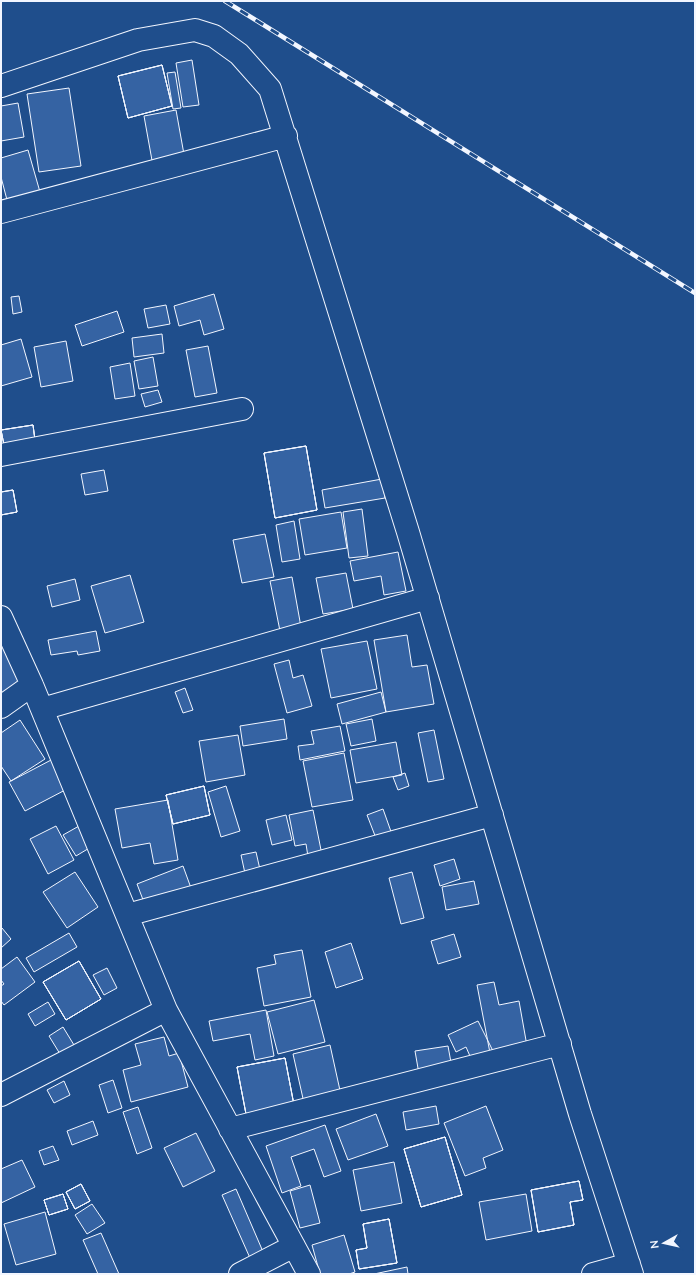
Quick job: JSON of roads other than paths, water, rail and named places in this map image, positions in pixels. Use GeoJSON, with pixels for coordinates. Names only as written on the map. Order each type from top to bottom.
{"type":"FeatureCollection","features":[{"type":"Feature","properties":{"kind":"street"},"geometry":{"type":"LineString","coordinates":[[1,86],[138,40],[195,30],[214,36],[239,54],[270,88],[428,598],[580,1114],[630,1269],[593,1274]]}},
{"type":"Feature","properties":{"kind":"street"},"geometry":{"type":"LineString","coordinates":[[1,212],[286,136]]}},
{"type":"Feature","properties":{"kind":"street"},"geometry":{"type":"LineString","coordinates":[[1,455],[242,409]]}},
{"type":"Feature","properties":{"kind":"street"},"geometry":{"type":"LineString","coordinates":[[42,709],[428,598]]}},
{"type":"Feature","properties":{"kind":"street"},"geometry":{"type":"LineString","coordinates":[[1,617],[32,685],[166,1010],[309,1274]]}},
{"type":"Feature","properties":{"kind":"street"},"geometry":{"type":"LineString","coordinates":[[1,707],[32,685]]}},
{"type":"Feature","properties":{"kind":"street"},"geometry":{"type":"LineString","coordinates":[[126,915],[492,815]]}},
{"type":"Feature","properties":{"kind":"street"},"geometry":{"type":"LineString","coordinates":[[1,1095],[166,1010]]}},
{"type":"Feature","properties":{"kind":"street"},"geometry":{"type":"LineString","coordinates":[[230,1129],[560,1044]]}},
{"type":"Feature","properties":{"kind":"street"},"geometry":{"type":"LineString","coordinates":[[240,1274],[294,1246]]}},
{"type":"Feature","properties":{"kind":"railway"},"geometry":{"type":"LineString","coordinates":[[225,1],[695,293]]}}]}
